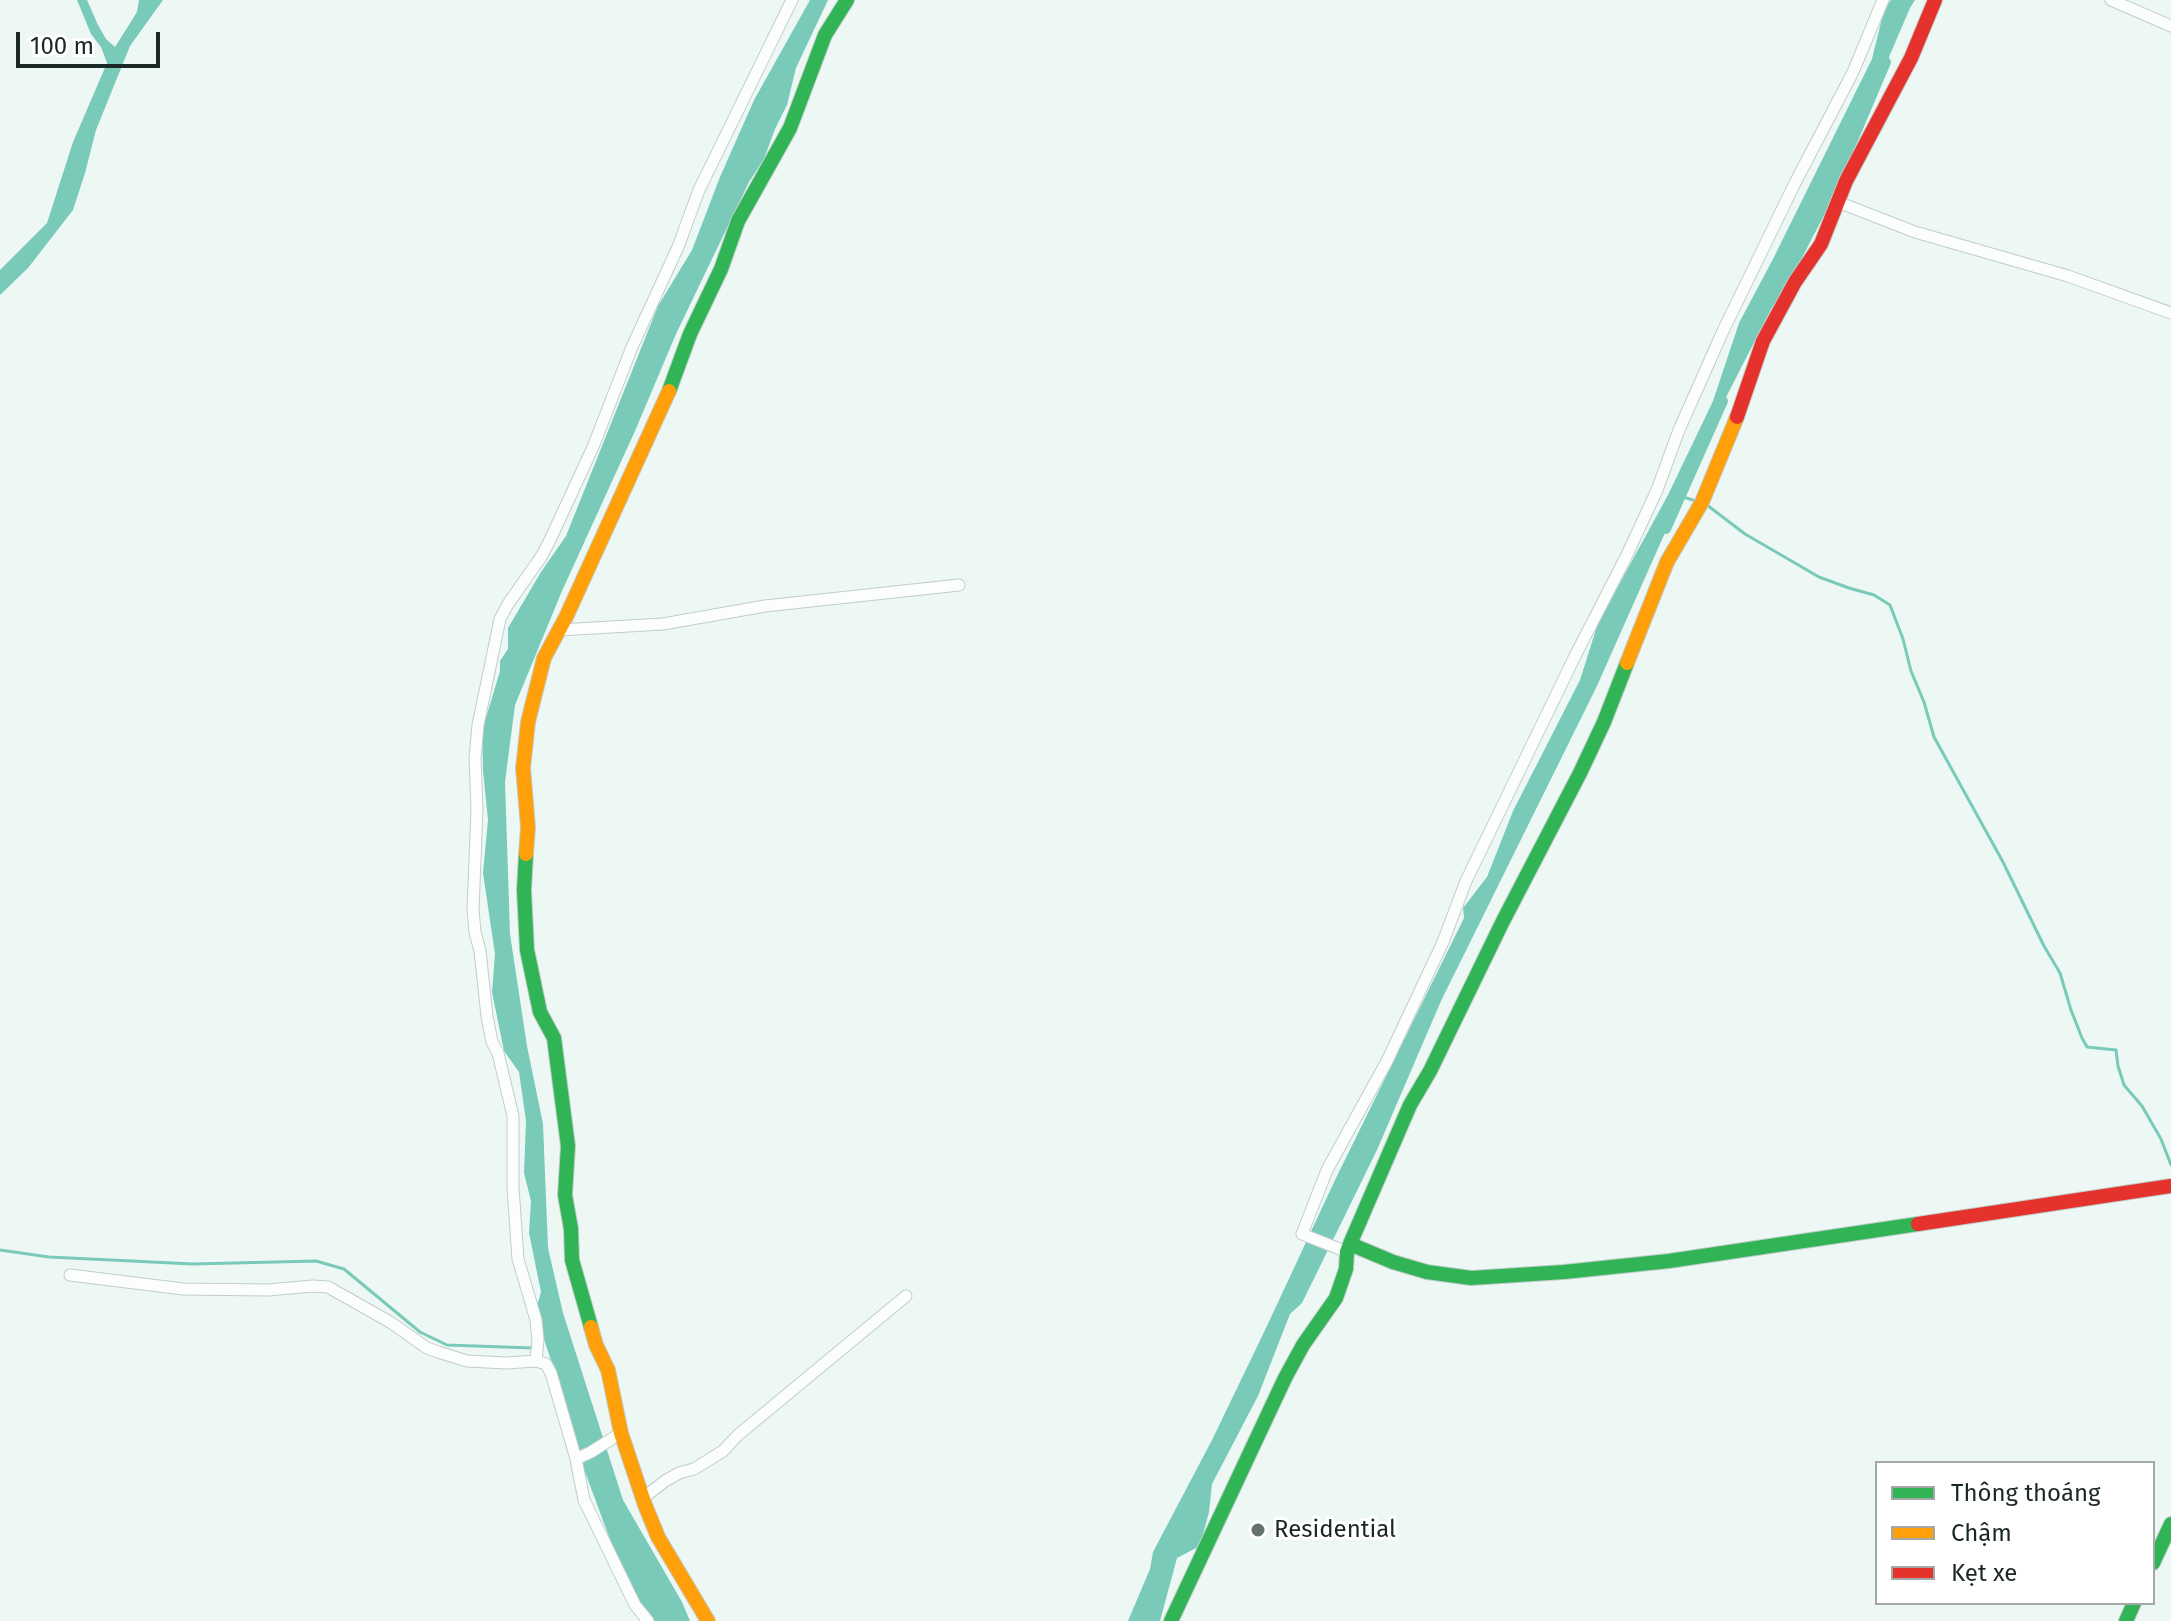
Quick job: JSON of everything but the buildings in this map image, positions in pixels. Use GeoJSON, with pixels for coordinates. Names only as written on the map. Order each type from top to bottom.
{"type":"FeatureCollection","features":[{"type":"Feature","properties":{"kind":"main road"},"geometry":{"type":"LineString","coordinates":[[708,1621],[658,1537],[634,1474],[621,1433],[608,1370],[596,1345],[572,1260],[565,1195],[568,1146],[556,1050],[554,1038],[540,1012],[527,950],[524,890],[528,827],[524,802],[524,756],[531,705],[544,658],[670,388],[738,221],[790,128],[825,35],[847,0]]}},
{"type":"Feature","properties":{"kind":"main road"},"geometry":{"type":"LineString","coordinates":[[1171,1621],[1285,1378],[1340,1290],[1346,1269],[1345,1248],[1410,1105],[1580,773],[1604,722],[1667,562],[1715,474],[1763,341],[1795,282],[1821,244],[1846,181],[1911,58],[1935,0]]}},
{"type":"Feature","properties":{"kind":"main road"},"geometry":{"type":"LineString","coordinates":[[1345,1248],[1427,1272],[1471,1278],[1533,1274],[1669,1261],[2170,1186]]}},
{"type":"Feature","properties":{"kind":"main road"},"geometry":{"type":"LineString","coordinates":[[2155,1559],[2171,1524]]}},
{"type":"Feature","properties":{"kind":"street"},"geometry":{"type":"LineString","coordinates":[[536,1359],[536,1320],[518,1259],[513,1188],[513,1116],[498,1053],[492,1042],[473,910],[476,743],[496,634],[508,604],[550,540],[593,447],[699,190],[792,0]]}},
{"type":"Feature","properties":{"kind":"street"},"geometry":{"type":"LineString","coordinates":[[1345,1248],[1302,1234],[1327,1170],[1387,1061],[1443,942],[1466,881],[1657,490],[1679,430],[1723,331],[1853,72],[1883,0]]}},
{"type":"Feature","properties":{"kind":"street"},"geometry":{"type":"LineString","coordinates":[[2111,0],[2171,26]]}},
{"type":"Feature","properties":{"kind":"street"},"geometry":{"type":"LineString","coordinates":[[1838,202],[1915,232],[2068,276],[2171,313]]}},
{"type":"Feature","properties":{"kind":"street"},"geometry":{"type":"LineString","coordinates":[[565,617],[663,624],[765,606],[959,585]]}},
{"type":"Feature","properties":{"kind":"street"},"geometry":{"type":"LineString","coordinates":[[70,1275],[183,1289],[328,1287],[438,1352],[467,1361],[506,1363],[536,1359],[546,1364],[576,1459],[584,1500],[635,1605],[648,1621]]}},
{"type":"Feature","properties":{"kind":"street"},"geometry":{"type":"LineString","coordinates":[[642,1494],[723,1451],[738,1435],[906,1296]]}},
{"type":"Feature","properties":{"kind":"street"},"geometry":{"type":"LineString","coordinates":[[576,1459],[621,1433]]}},
{"type":"Feature","properties":{"kind":"shaded area"},"geometry":{"type":"Polygon","coordinates":[[[77,0],[87,0],[106,39],[115,47],[137,12],[139,0],[163,0],[130,46],[96,130],[73,210],[28,268],[0,295],[0,270],[47,223],[73,142],[107,63],[77,0]]]}},
{"type":"Feature","properties":{"kind":"shaded area"},"geometry":{"type":"Polygon","coordinates":[[[810,0],[828,0],[796,68],[787,105],[764,159],[749,182],[676,334],[515,705],[505,782],[510,934],[527,1046],[543,1124],[548,1248],[563,1313],[623,1500],[690,1621],[652,1621],[635,1596],[615,1553],[571,1434],[556,1375],[535,1313],[541,1292],[529,1233],[531,1201],[524,1173],[526,1121],[519,1072],[504,1051],[492,992],[495,954],[483,873],[488,820],[482,731],[500,671],[500,661],[508,649],[508,628],[566,536],[658,306],[692,250],[754,100],[810,0]]]}},
{"type":"Feature","properties":{"kind":"shaded area"},"geometry":{"type":"Polygon","coordinates":[[[1891,0],[1915,0],[1832,190],[1719,411],[1597,686],[1441,1001],[1377,1150],[1302,1303],[1290,1314],[1258,1396],[1212,1484],[1200,1546],[1177,1558],[1160,1621],[1128,1621],[1150,1569],[1153,1552],[1212,1440],[1464,918],[1463,908],[1487,877],[1513,811],[1580,680],[1598,623],[1668,495],[1713,401],[1739,323],[1872,59],[1884,10],[1891,0]]]}},
{"type":"Feature","properties":{"kind":"waterway"},"geometry":{"type":"LineString","coordinates":[[1774,301],[1832,189],[1886,62]]}},
{"type":"Feature","properties":{"kind":"waterway"},"geometry":{"type":"LineString","coordinates":[[1666,529],[1723,401]]}},
{"type":"Feature","properties":{"kind":"waterway"},"geometry":{"type":"LineString","coordinates":[[1680,496],[1696,501]]}},
{"type":"Feature","properties":{"kind":"waterway"},"geometry":{"type":"LineString","coordinates":[[1707,505],[1745,534],[1819,577],[1874,595],[1890,605],[1934,737],[2060,973],[2082,1038],[2087,1047],[2116,1050],[2124,1085],[2142,1106],[2161,1139],[2171,1165]]}},
{"type":"Feature","properties":{"kind":"waterway"},"geometry":{"type":"LineString","coordinates":[[0,1250],[49,1257],[193,1264],[316,1261],[344,1269],[420,1332],[447,1345],[532,1348]]}},
{"type":"Feature","properties":{"kind":"traffic: fast"},"geometry":{"type":"LineString","coordinates":[[669,391],[738,221],[790,128],[825,35],[847,0]]}},
{"type":"Feature","properties":{"kind":"traffic: fast"},"geometry":{"type":"LineString","coordinates":[[1171,1621],[1285,1378],[1303,1345],[1336,1298],[1346,1269],[1350,1244],[1410,1105],[1580,773],[1627,663]]}},
{"type":"Feature","properties":{"kind":"traffic: fast"},"geometry":{"type":"LineString","coordinates":[[526,854],[527,950],[540,1012],[554,1038],[568,1146],[565,1195],[572,1260],[591,1327]]}},
{"type":"Feature","properties":{"kind":"traffic: fast"},"geometry":{"type":"LineString","coordinates":[[1350,1244],[1427,1272],[1471,1278],[1669,1261],[1918,1224]]}},
{"type":"Feature","properties":{"kind":"traffic: fast"},"geometry":{"type":"LineString","coordinates":[[2155,1559],[2171,1524]]}},
{"type":"Feature","properties":{"kind":"traffic: fast"},"geometry":{"type":"LineString","coordinates":[[2126,1621],[2133,1605]]}},
{"type":"Feature","properties":{"kind":"traffic: slow"},"geometry":{"type":"LineString","coordinates":[[526,854],[528,827],[523,768],[528,722],[544,658],[566,617],[669,391]]}},
{"type":"Feature","properties":{"kind":"traffic: slow"},"geometry":{"type":"LineString","coordinates":[[1627,663],[1667,562],[1702,502],[1737,417]]}},
{"type":"Feature","properties":{"kind":"traffic: slow"},"geometry":{"type":"LineString","coordinates":[[591,1327],[608,1370],[621,1433],[645,1505],[658,1537],[708,1621]]}},
{"type":"Feature","properties":{"kind":"traffic: jam"},"geometry":{"type":"LineString","coordinates":[[1737,417],[1763,341],[1795,282],[1821,244],[1846,181],[1911,58],[1935,0]]}},
{"type":"Feature","properties":{"kind":"traffic: jam"},"geometry":{"type":"LineString","coordinates":[[1918,1224],[2171,1186]]}},
{"type":"Feature","properties":{"kind":"place","name":"Residential"},"geometry":{"type":"Point","coordinates":[1258,1530]}}]}
